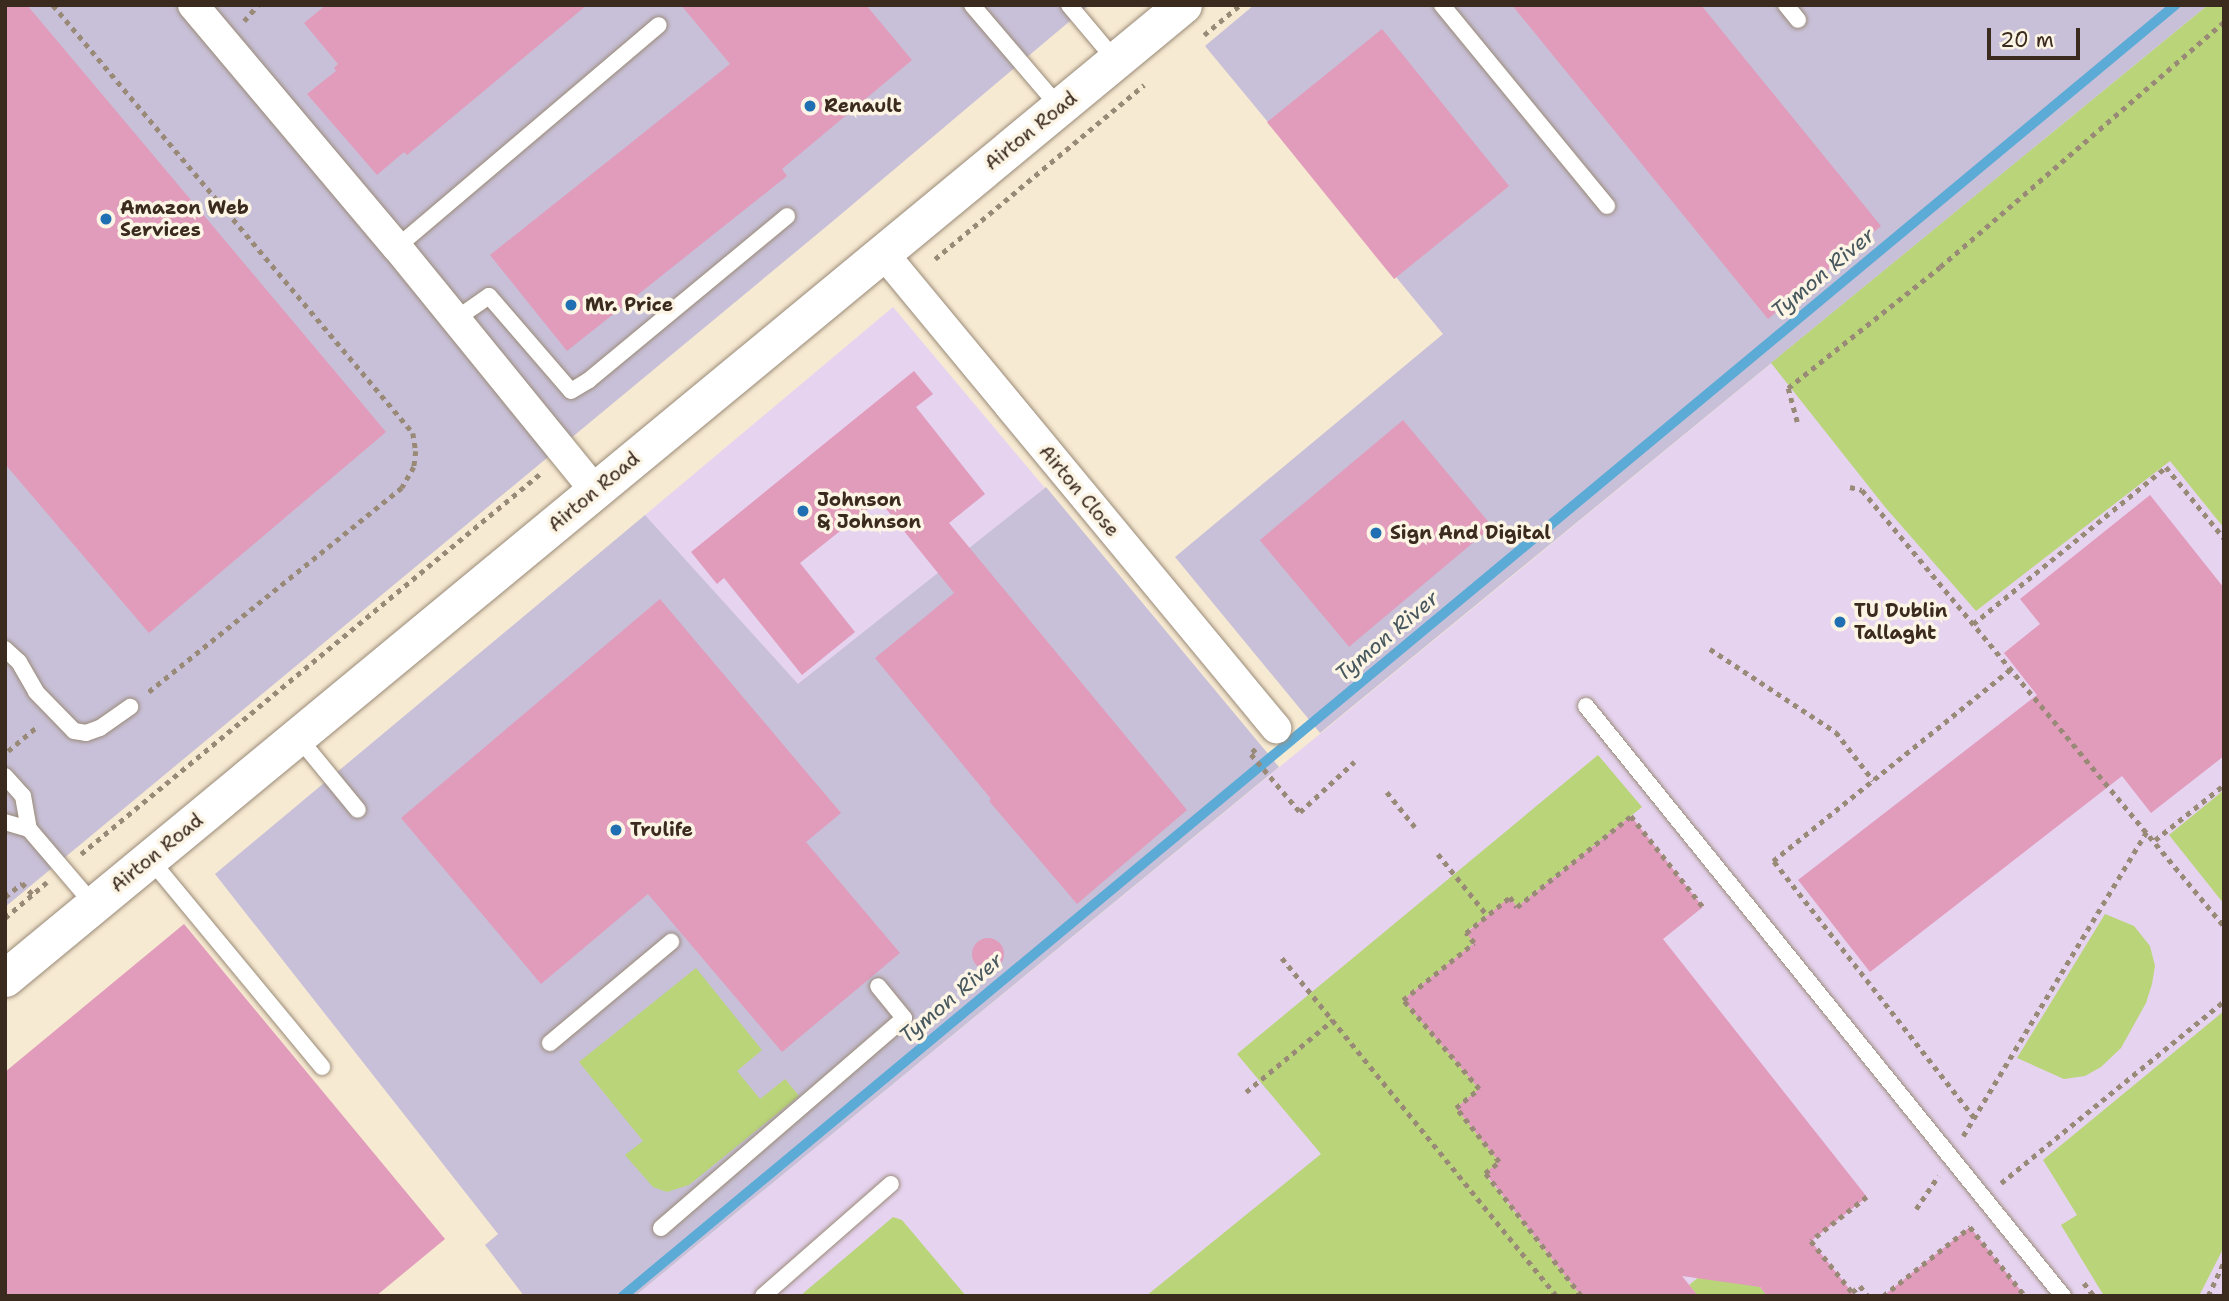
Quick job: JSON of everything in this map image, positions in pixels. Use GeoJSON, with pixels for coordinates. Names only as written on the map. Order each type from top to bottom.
{"type":"FeatureCollection","features":[{"type":"Feature","properties":{"kind":"street"},"geometry":{"type":"LineString","coordinates":[[193,5],[397,247],[595,491]]}},
{"type":"Feature","properties":{"kind":"street","name":"Airton Road"},"geometry":{"type":"LineString","coordinates":[[5,978],[1183,5]]}},
{"type":"Feature","properties":{"kind":"street","name":"Airton Close"},"geometry":{"type":"LineString","coordinates":[[883,253],[1276,728]]}},
{"type":"Feature","properties":{"kind":"lane"},"geometry":{"type":"LineString","coordinates":[[972,5],[1060,108]]}},
{"type":"Feature","properties":{"kind":"lane"},"geometry":{"type":"LineString","coordinates":[[1069,5],[1116,61]]}},
{"type":"Feature","properties":{"kind":"lane"},"geometry":{"type":"LineString","coordinates":[[1442,5],[1606,206]]}},
{"type":"Feature","properties":{"kind":"lane"},"geometry":{"type":"LineString","coordinates":[[1786,5],[1798,20]]}},
{"type":"Feature","properties":{"kind":"lane"},"geometry":{"type":"LineString","coordinates":[[397,247],[659,25]]}},
{"type":"Feature","properties":{"kind":"lane"},"geometry":{"type":"LineString","coordinates":[[456,319],[489,296],[571,391],[589,380],[787,216]]}},
{"type":"Feature","properties":{"kind":"lane"},"geometry":{"type":"LineString","coordinates":[[5,649],[19,663],[36,692],[74,731],[86,733],[100,728],[130,707]]}},
{"type":"Feature","properties":{"kind":"lane"},"geometry":{"type":"LineString","coordinates":[[1586,706],[2063,1296]]}},
{"type":"Feature","properties":{"kind":"lane"},"geometry":{"type":"LineString","coordinates":[[298,737],[358,810]]}},
{"type":"Feature","properties":{"kind":"lane"},"geometry":{"type":"LineString","coordinates":[[5,776],[23,796],[29,829],[94,905]]}},
{"type":"Feature","properties":{"kind":"lane"},"geometry":{"type":"LineString","coordinates":[[5,822],[29,829]]}},
{"type":"Feature","properties":{"kind":"lane"},"geometry":{"type":"LineString","coordinates":[[150,859],[322,1067]]}},
{"type":"Feature","properties":{"kind":"lane"},"geometry":{"type":"LineString","coordinates":[[550,1043],[671,942]]}},
{"type":"Feature","properties":{"kind":"lane"},"geometry":{"type":"LineString","coordinates":[[661,1228],[904,1018],[878,986]]}},
{"type":"Feature","properties":{"kind":"lane"},"geometry":{"type":"LineString","coordinates":[[763,1296],[891,1184]]}},
{"type":"Feature","properties":{"kind":"path"},"geometry":{"type":"LineString","coordinates":[[53,5],[413,433],[416,451],[414,467],[402,488],[130,707]]}},
{"type":"Feature","properties":{"kind":"path"},"geometry":{"type":"LineString","coordinates":[[1198,40],[1240,5]]}},
{"type":"Feature","properties":{"kind":"path"},"geometry":{"type":"LineString","coordinates":[[1797,422],[1788,388],[1940,267],[2224,22]]}},
{"type":"Feature","properties":{"kind":"path"},"geometry":{"type":"LineString","coordinates":[[935,259],[1145,84]]}},
{"type":"Feature","properties":{"kind":"path"},"geometry":{"type":"LineString","coordinates":[[1973,624],[2166,467],[2224,538]]}},
{"type":"Feature","properties":{"kind":"path"},"geometry":{"type":"LineString","coordinates":[[5,918],[541,473]]}},
{"type":"Feature","properties":{"kind":"path"},"geometry":{"type":"LineString","coordinates":[[1850,488],[1862,490],[2224,926]]}},
{"type":"Feature","properties":{"kind":"path"},"geometry":{"type":"LineString","coordinates":[[1710,649],[1836,732],[1872,780]]}},
{"type":"Feature","properties":{"kind":"path"},"geometry":{"type":"LineString","coordinates":[[1974,1118],[1773,861],[2011,669]]}},
{"type":"Feature","properties":{"kind":"path"},"geometry":{"type":"LineString","coordinates":[[1251,754],[1300,812],[1354,762]]}},
{"type":"Feature","properties":{"kind":"path"},"geometry":{"type":"LineString","coordinates":[[2155,840],[2224,785]]}},
{"type":"Feature","properties":{"kind":"path"},"geometry":{"type":"LineString","coordinates":[[1387,792],[1415,827]]}},
{"type":"Feature","properties":{"kind":"path"},"geometry":{"type":"LineString","coordinates":[[1581,1296],[1485,1173],[1499,1162],[1456,1108],[1479,1089],[1403,1000],[1474,943],[1466,933],[1487,915],[1510,897],[1517,907],[1631,816],[1703,907]]}},
{"type":"Feature","properties":{"kind":"path"},"geometry":{"type":"LineString","coordinates":[[1916,1209],[1951,1156],[2147,831]]}},
{"type":"Feature","properties":{"kind":"path"},"geometry":{"type":"LineString","coordinates":[[1438,854],[1487,915]]}},
{"type":"Feature","properties":{"kind":"path"},"geometry":{"type":"LineString","coordinates":[[5,897],[22,883],[33,895]]}},
{"type":"Feature","properties":{"kind":"path"},"geometry":{"type":"LineString","coordinates":[[1282,958],[1557,1296]]}},
{"type":"Feature","properties":{"kind":"path"},"geometry":{"type":"LineString","coordinates":[[2000,1184],[2224,1001]]}},
{"type":"Feature","properties":{"kind":"path"},"geometry":{"type":"LineString","coordinates":[[1246,1092],[1333,1020]]}},
{"type":"Feature","properties":{"kind":"path"},"geometry":{"type":"LineString","coordinates":[[1867,1197],[1811,1241],[1852,1292],[1860,1286],[1868,1296]]}},
{"type":"Feature","properties":{"kind":"path"},"geometry":{"type":"LineString","coordinates":[[1883,1296],[1970,1227],[2025,1296]]}},
{"type":"Feature","properties":{"kind":"path"},"geometry":{"type":"LineString","coordinates":[[2208,1296],[2224,1262]]}},
{"type":"Feature","properties":{"kind":"shaded area"},"geometry":{"type":"Polygon","coordinates":[[[5,5],[1089,5],[833,221],[5,907],[5,5]]]}},
{"type":"Feature","properties":{"kind":"shaded area"},"geometry":{"type":"Polygon","coordinates":[[[1254,5],[2208,5],[1320,733],[1175,557],[1443,334],[1205,46],[1254,5]]]}},
{"type":"Feature","properties":{"kind":"shaded area","name":"TU Dublin Tallaght"},"geometry":{"type":"Polygon","coordinates":[[[2208,5],[2224,5],[2224,1296],[635,1296],[2208,5]]]}},
{"type":"Feature","properties":{"kind":"shaded area"},"geometry":{"type":"Polygon","coordinates":[[[893,307],[1045,488],[796,696],[645,515],[893,307]]]}},
{"type":"Feature","properties":{"kind":"shaded area"},"geometry":{"type":"Polygon","coordinates":[[[1046,487],[1279,767],[635,1296],[524,1296],[485,1245],[498,1234],[215,874],[645,515],[798,684],[1046,487]]]}},
{"type":"Feature","properties":{"kind":"green space"},"geometry":{"type":"Polygon","coordinates":[[[2208,5],[2224,5],[2224,528],[2170,461],[1976,611],[1885,507],[1771,363],[2208,5]]]}},
{"type":"Feature","properties":{"kind":"green space"},"geometry":{"type":"Polygon","coordinates":[[[1598,755],[1642,807],[1517,907],[1510,898],[1466,932],[1474,943],[1403,1000],[1479,1089],[1456,1108],[1499,1162],[1485,1174],[1581,1296],[1146,1296],[1321,1154],[1237,1054],[1598,755]]]}},
{"type":"Feature","properties":{"kind":"green space"},"geometry":{"type":"Polygon","coordinates":[[[2224,790],[2224,904],[2169,835],[2224,790]]]}},
{"type":"Feature","properties":{"kind":"green space"},"geometry":{"type":"Polygon","coordinates":[[[2105,914],[2134,926],[2150,946],[2155,966],[2152,984],[2146,1003],[2121,1048],[2101,1067],[2085,1076],[2064,1079],[2017,1058],[2105,914]]]}},
{"type":"Feature","properties":{"kind":"green space"},"geometry":{"type":"Polygon","coordinates":[[[696,968],[762,1050],[737,1071],[760,1099],[785,1079],[799,1096],[689,1185],[667,1192],[653,1187],[625,1155],[643,1141],[579,1062],[696,968]]]}},
{"type":"Feature","properties":{"kind":"green space"},"geometry":{"type":"Polygon","coordinates":[[[2224,1011],[2224,1247],[2199,1296],[2104,1296],[2061,1225],[2077,1215],[2043,1160],[2224,1011]]]}},
{"type":"Feature","properties":{"kind":"green space"},"geometry":{"type":"Polygon","coordinates":[[[893,1217],[902,1220],[966,1296],[800,1296],[893,1217]]]}},
{"type":"Feature","properties":{"kind":"green space"},"geometry":{"type":"Polygon","coordinates":[[[1731,1251],[1767,1296],[1698,1296],[1689,1285],[1731,1251]]]}},
{"type":"Feature","properties":{"kind":"building","name":"Amazon Web Services"},"geometry":{"type":"Polygon","coordinates":[[[5,5],[27,5],[386,432],[149,633],[5,464],[5,5]]]}},
{"type":"Feature","properties":{"kind":"building"},"geometry":{"type":"Polygon","coordinates":[[[326,5],[587,5],[407,155],[404,152],[377,175],[307,94],[336,71],[334,68],[338,64],[304,23],[326,5]]]}},
{"type":"Feature","properties":{"kind":"building"},"geometry":{"type":"Polygon","coordinates":[[[681,5],[866,5],[912,60],[782,169],[787,176],[567,351],[490,255],[730,64],[681,5]]]}},
{"type":"Feature","properties":{"kind":"building"},"geometry":{"type":"Polygon","coordinates":[[[1512,5],[1701,5],[1881,226],[1768,319],[1512,5]]]}},
{"type":"Feature","properties":{"kind":"building"},"geometry":{"type":"Polygon","coordinates":[[[1382,29],[1509,186],[1394,279],[1267,122],[1382,29]]]}},
{"type":"Feature","properties":{"kind":"building"},"geometry":{"type":"Polygon","coordinates":[[[914,371],[933,394],[916,407],[985,494],[949,523],[1187,810],[1077,904],[989,801],[991,799],[875,658],[954,593],[879,500],[800,563],[855,632],[802,675],[724,578],[717,584],[691,552],[914,371]]]}},
{"type":"Feature","properties":{"kind":"building","name":"Sign And Digital"},"geometry":{"type":"Polygon","coordinates":[[[1403,420],[1492,526],[1349,647],[1260,540],[1403,420]]]}},
{"type":"Feature","properties":{"kind":"building"},"geometry":{"type":"Polygon","coordinates":[[[2150,495],[2224,588],[2224,756],[2151,813],[2122,776],[1870,972],[1798,880],[2037,695],[2004,653],[2040,624],[2020,599],[2150,495]]]}},
{"type":"Feature","properties":{"kind":"building","name":"Trulife"},"geometry":{"type":"Polygon","coordinates":[[[660,599],[841,813],[806,842],[900,953],[782,1052],[648,894],[541,984],[401,818],[660,599]]]}},
{"type":"Feature","properties":{"kind":"building"},"geometry":{"type":"Polygon","coordinates":[[[1631,816],[1703,907],[1663,939],[1867,1197],[1811,1241],[1855,1296],[1767,1296],[1760,1287],[1682,1276],[1698,1296],[1581,1296],[1485,1173],[1499,1162],[1456,1108],[1479,1089],[1403,1000],[1474,943],[1466,933],[1510,897],[1517,907],[1631,816]]]}},
{"type":"Feature","properties":{"kind":"building"},"geometry":{"type":"Polygon","coordinates":[[[184,924],[445,1239],[376,1296],[5,1296],[5,1072],[184,924]]]}},
{"type":"Feature","properties":{"kind":"building"},"geometry":{"type":"Polygon","coordinates":[[[988,938],[999,943],[1004,954],[999,965],[988,970],[977,965],[972,954],[977,943],[988,938]]]}},
{"type":"Feature","properties":{"kind":"building"},"geometry":{"type":"Polygon","coordinates":[[[1970,1227],[2025,1296],[1883,1296],[1970,1227]]]}},
{"type":"Feature","properties":{"kind":"waterway","name":"Tymon River"},"geometry":{"type":"LineString","coordinates":[[623,1296],[2175,5]]}},
{"type":"Feature","properties":{"kind":"place","name":"Renault"},"geometry":{"type":"Point","coordinates":[810,106]}},
{"type":"Feature","properties":{"kind":"place","name":"Amazon Web Services"},"geometry":{"type":"Point","coordinates":[106,219]}},
{"type":"Feature","properties":{"kind":"place","name":"Mr. Price"},"geometry":{"type":"Point","coordinates":[571,305]}},
{"type":"Feature","properties":{"kind":"place","name":"Johnson & Johnson"},"geometry":{"type":"Point","coordinates":[803,511]}},
{"type":"Feature","properties":{"kind":"place","name":"Sign And Digital"},"geometry":{"type":"Point","coordinates":[1376,533]}},
{"type":"Feature","properties":{"kind":"place","name":"TU Dublin Tallaght"},"geometry":{"type":"Point","coordinates":[1840,622]}},
{"type":"Feature","properties":{"kind":"place","name":"Trulife"},"geometry":{"type":"Point","coordinates":[616,830]}}]}
